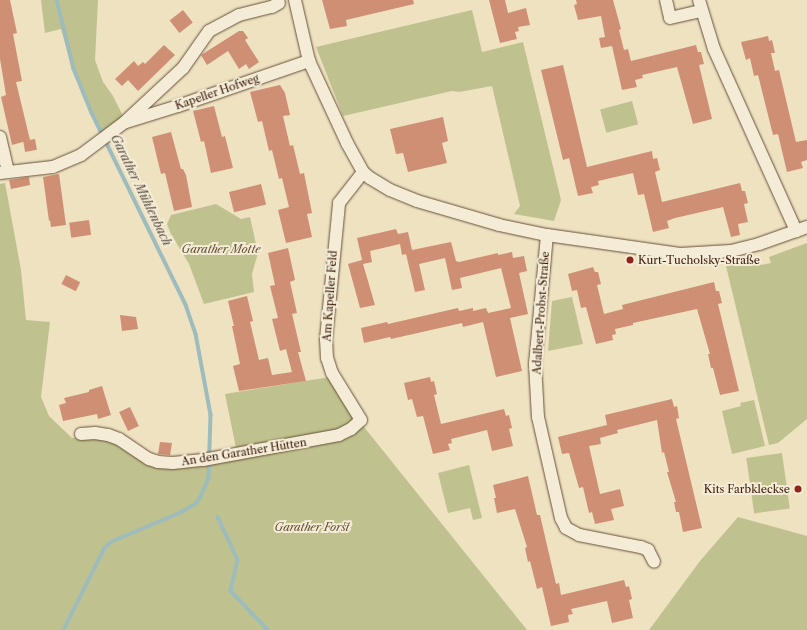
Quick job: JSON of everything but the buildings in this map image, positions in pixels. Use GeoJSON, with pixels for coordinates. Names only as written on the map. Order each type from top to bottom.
{"type":"FeatureCollection","features":[{"type":"Feature","properties":{"kind":"street"},"geometry":{"type":"LineString","coordinates":[[278,1],[295,1],[309,61],[329,107],[363,172],[390,190],[417,201],[499,225],[547,235],[680,254],[731,251],[759,244],[802,229],[714,49],[700,5],[670,18],[666,0]]}},
{"type":"Feature","properties":{"kind":"street","name":"Kapeller Hofweg"},"geometry":{"type":"LineString","coordinates":[[0,137],[4,172],[53,166],[81,155],[125,122],[183,68],[209,31],[238,15],[272,7],[278,1]]}},
{"type":"Feature","properties":{"kind":"street","name":"Kapeller Hofweg"},"geometry":{"type":"LineString","coordinates":[[125,122],[309,61]]}},
{"type":"Feature","properties":{"kind":"street","name":"Am Kapeller Feld"},"geometry":{"type":"LineString","coordinates":[[361,420],[332,373],[327,358],[326,339],[339,203],[363,172]]}},
{"type":"Feature","properties":{"kind":"street","name":"Adalbert-Probst-Straße"},"geometry":{"type":"LineString","coordinates":[[547,235],[535,364],[538,417],[561,518],[566,528],[579,535],[641,547],[648,550],[654,562]]}},
{"type":"Feature","properties":{"kind":"street","name":"An den Garather Hütten"},"geometry":{"type":"LineString","coordinates":[[81,434],[95,433],[108,435],[119,439],[148,458],[158,462],[173,463],[203,460],[339,435],[350,429],[361,420]]}},
{"type":"Feature","properties":{"kind":"green space"},"geometry":{"type":"Polygon","coordinates":[[[41,0],[98,0],[95,60],[103,82],[113,96],[124,118],[102,137],[73,70],[61,29],[45,33],[41,0]]]}},
{"type":"Feature","properties":{"kind":"green space"},"geometry":{"type":"Polygon","coordinates":[[[472,10],[482,52],[523,42],[561,200],[554,221],[514,214],[520,206],[492,86],[459,92],[452,91],[343,116],[316,47],[472,10]]]}},
{"type":"Feature","properties":{"kind":"green space"},"geometry":{"type":"Polygon","coordinates":[[[632,101],[638,124],[606,133],[600,110],[632,101]]]}},
{"type":"Feature","properties":{"kind":"green space","name":"Garather Forst"},"geometry":{"type":"Polygon","coordinates":[[[5,183],[21,270],[26,320],[50,322],[41,397],[49,416],[72,438],[93,435],[106,436],[150,461],[237,453],[225,394],[330,377],[360,422],[527,630],[0,630],[0,184],[5,183]]]}},
{"type":"Feature","properties":{"kind":"green space","name":"Garather Motte"},"geometry":{"type":"Polygon","coordinates":[[[216,204],[241,219],[250,217],[258,253],[252,274],[254,292],[204,304],[189,264],[171,234],[167,224],[171,215],[216,204]]]}},
{"type":"Feature","properties":{"kind":"green space"},"geometry":{"type":"Polygon","coordinates":[[[807,243],[807,419],[778,443],[769,445],[726,266],[759,260],[761,265],[771,263],[769,257],[807,243]]]}},
{"type":"Feature","properties":{"kind":"green space"},"geometry":{"type":"Polygon","coordinates":[[[572,297],[583,344],[548,351],[552,301],[572,297]]]}},
{"type":"Feature","properties":{"kind":"green space"},"geometry":{"type":"Polygon","coordinates":[[[754,400],[765,446],[732,454],[722,411],[741,406],[740,403],[754,400]]]}},
{"type":"Feature","properties":{"kind":"green space"},"geometry":{"type":"Polygon","coordinates":[[[782,453],[790,508],[754,513],[746,458],[782,453]]]}},
{"type":"Feature","properties":{"kind":"green space"},"geometry":{"type":"Polygon","coordinates":[[[469,465],[482,518],[473,520],[470,508],[448,513],[438,473],[469,465]]]}},
{"type":"Feature","properties":{"kind":"green space"},"geometry":{"type":"Polygon","coordinates":[[[738,517],[807,536],[807,630],[649,630],[700,561],[738,517]]]}},
{"type":"Feature","properties":{"kind":"waterway","name":"Garather Mühlenbach"},"geometry":{"type":"LineString","coordinates":[[57,0],[74,69],[92,113],[186,305],[196,334],[211,415],[209,478],[201,497],[196,504],[181,513],[112,542],[105,548],[64,630]]}},
{"type":"Feature","properties":{"kind":"waterway"},"geometry":{"type":"LineString","coordinates":[[218,517],[238,560],[231,591],[268,630]]}},
{"type":"Feature","properties":{"kind":"place","name":"Kurt-Tucholsky-Straße"},"geometry":{"type":"Point","coordinates":[630,260]}},
{"type":"Feature","properties":{"kind":"place","name":"Kits Farbkleckse"},"geometry":{"type":"Point","coordinates":[798,489]}}]}
